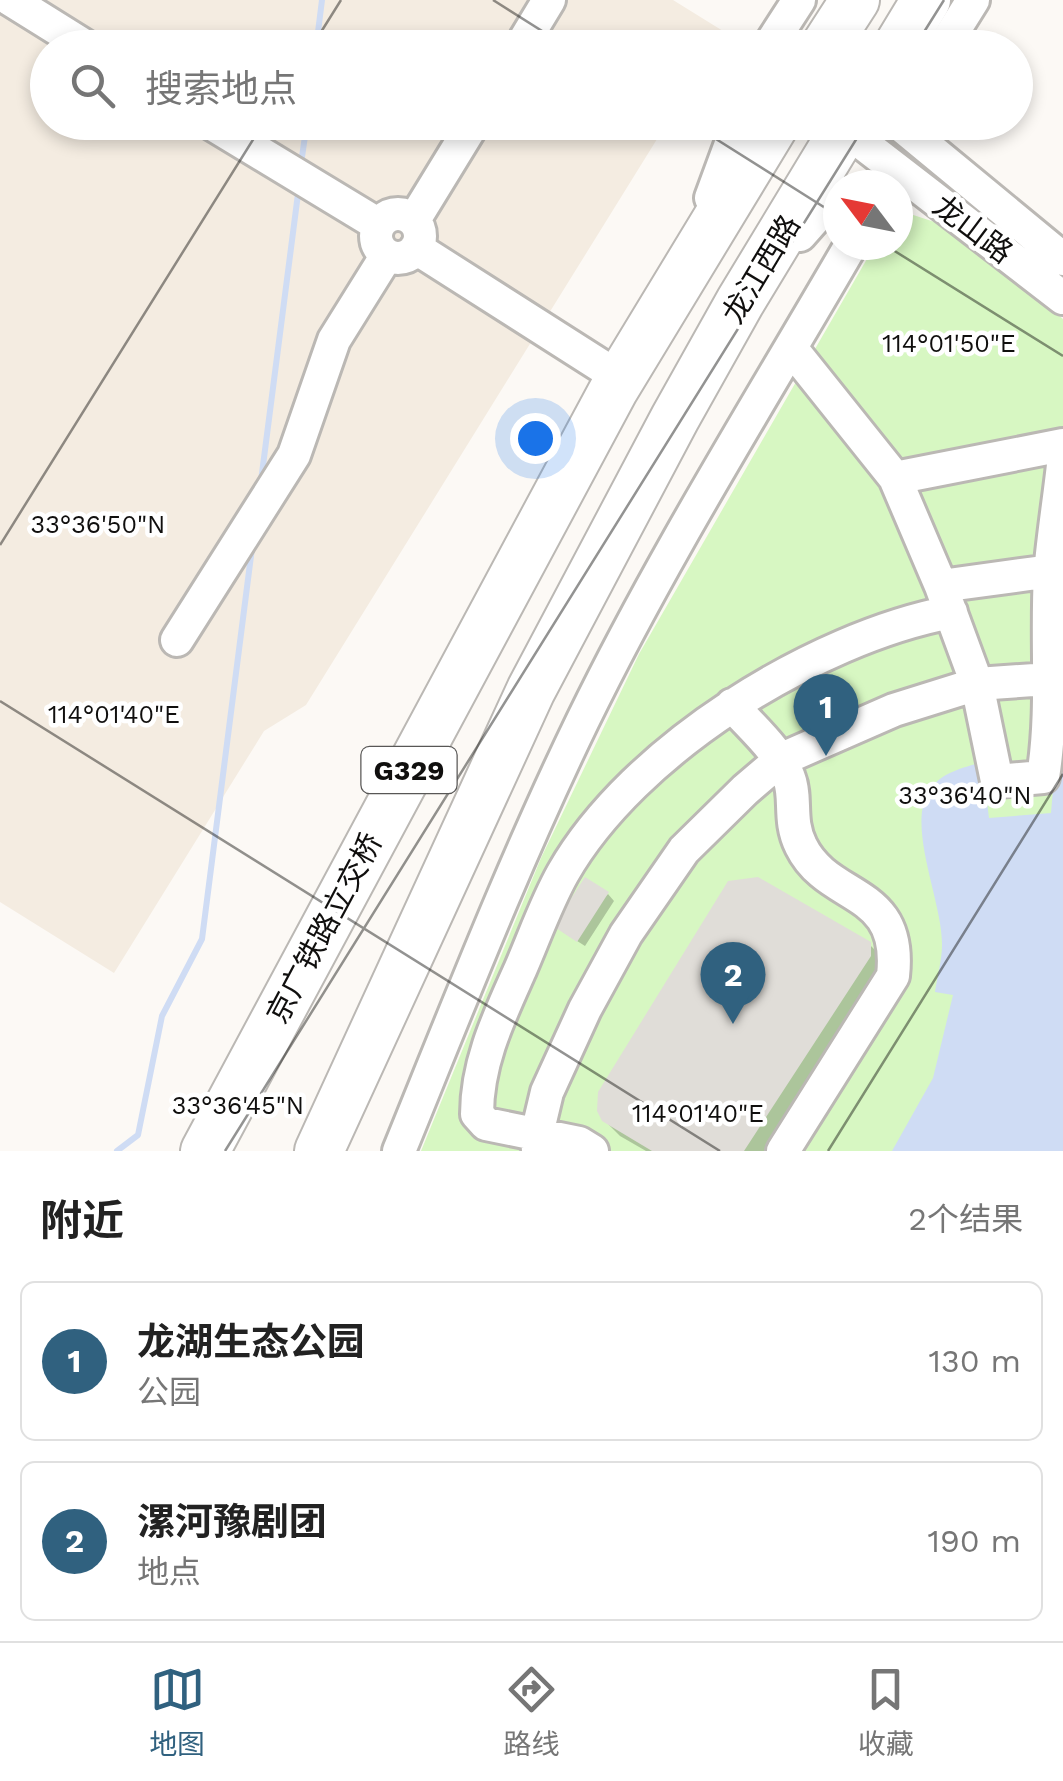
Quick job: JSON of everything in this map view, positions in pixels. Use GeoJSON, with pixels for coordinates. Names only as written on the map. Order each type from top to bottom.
{"type":"FeatureCollection","features":[{"type":"Feature","properties":{"kind":"highway"},"geometry":{"type":"LineString","coordinates":[[836,30],[855,0]]}},
{"type":"Feature","properties":{"kind":"highway"},"geometry":{"type":"LineString","coordinates":[[907,30],[926,0]]}},
{"type":"Feature","properties":{"kind":"highway","name":"G329"},"geometry":{"type":"LineString","coordinates":[[617,383],[765,140]]}},
{"type":"Feature","properties":{"kind":"highway","name":"龙江西路"},"geometry":{"type":"LineString","coordinates":[[839,170],[848,140]]}},
{"type":"Feature","properties":{"kind":"highway","name":"龙江西路"},"geometry":{"type":"LineString","coordinates":[[318,1151],[531,690],[675,418],[740,302],[823,203]]}},
{"type":"Feature","properties":{"kind":"highway","name":"京广铁路立交桥"},"geometry":{"type":"LineString","coordinates":[[205,1151],[617,383]]}},
{"type":"Feature","properties":{"kind":"street"},"geometry":{"type":"LineString","coordinates":[[11,0],[59,30]]}},
{"type":"Feature","properties":{"kind":"street"},"geometry":{"type":"LineString","coordinates":[[531,30],[549,0]]}},
{"type":"Feature","properties":{"kind":"street"},"geometry":{"type":"LineString","coordinates":[[780,30],[799,0]]}},
{"type":"Feature","properties":{"kind":"street"},"geometry":{"type":"LineString","coordinates":[[954,30],[973,0]]}},
{"type":"Feature","properties":{"kind":"street"},"geometry":{"type":"LineString","coordinates":[[238,140],[399,237],[617,383]]}},
{"type":"Feature","properties":{"kind":"street"},"geometry":{"type":"LineString","coordinates":[[177,640],[294,455],[334,340],[462,140]]}},
{"type":"Feature","properties":{"kind":"street"},"geometry":{"type":"LineString","coordinates":[[688,263],[732,140]]}},
{"type":"Feature","properties":{"kind":"street","name":"龙山路"},"geometry":{"type":"LineString","coordinates":[[860,140],[1063,298]]}},
{"type":"Feature","properties":{"kind":"street","name":"龙山路"},"geometry":{"type":"LineString","coordinates":[[917,140],[1063,259]]}},
{"type":"Feature","properties":{"kind":"street"},"geometry":{"type":"LineString","coordinates":[[399,1151],[489,931],[584,719],[703,495],[842,260]]}},
{"type":"Feature","properties":{"kind":"street"},"geometry":{"type":"LineString","coordinates":[[791,348],[894,478],[946,599],[977,684],[997,781],[1043,777],[1057,678],[1050,572],[1063,465]]}},
{"type":"Feature","properties":{"kind":"street"},"geometry":{"type":"LineString","coordinates":[[894,478],[1063,445]]}},
{"type":"Feature","properties":{"kind":"street"},"geometry":{"type":"LineString","coordinates":[[592,1151],[580,1143],[538,1142],[486,1124],[477,1114],[477,1086],[491,1036],[564,872],[610,809],[682,740],[732,705],[824,655],[913,620],[946,599],[1050,572]]}},
{"type":"Feature","properties":{"kind":"street"},"geometry":{"type":"LineString","coordinates":[[538,1142],[547,1092],[585,1009],[626,934],[684,850],[780,760],[894,710],[977,684],[1057,678]]}},
{"type":"Feature","properties":{"kind":"street"},"geometry":{"type":"LineString","coordinates":[[732,705],[780,760],[791,781],[791,818],[802,848],[816,866],[880,915],[894,937],[896,952],[894,976],[782,1151]]}},
{"type":"Feature","properties":{"kind":"street"},"geometry":{"type":"LineString","coordinates":[[489,931],[529,950]]}},
{"type":"Feature","properties":{"kind":"shaded area"},"geometry":{"type":"Polygon","coordinates":[[[0,0],[673,0],[721,30],[30,30],[30,140],[656,140],[306,705],[264,731],[114,973],[0,902],[0,0]]]}},
{"type":"Feature","properties":{"kind":"green space"},"geometry":{"type":"Polygon","coordinates":[[[913,215],[956,229],[1063,319],[1063,1151],[421,1151],[541,858],[639,654],[866,260],[913,260],[913,215]]]}},
{"type":"Feature","properties":{"kind":"water"},"geometry":{"type":"Polygon","coordinates":[[[1063,753],[1063,1151],[892,1151],[933,1078],[953,995],[935,992],[942,951],[941,928],[921,824],[929,791],[946,775],[982,762],[989,818],[1051,813],[1056,754],[1063,753]]]}},
{"type":"Feature","properties":{"kind":"building"},"geometry":{"type":"Polygon","coordinates":[[[585,877],[609,892],[577,942],[553,926],[585,877]]]}},
{"type":"Feature","properties":{"kind":"building"},"geometry":{"type":"Polygon","coordinates":[[[758,877],[871,942],[871,956],[744,1151],[652,1151],[602,1121],[597,1111],[598,1092],[728,881],[758,877]]]}},
{"type":"Feature","properties":{"kind":"waterway"},"geometry":{"type":"LineString","coordinates":[[318,30],[322,0]]}},
{"type":"Feature","properties":{"kind":"waterway"},"geometry":{"type":"LineString","coordinates":[[301,164],[304,140]]}},
{"type":"Feature","properties":{"kind":"waterway"},"geometry":{"type":"LineString","coordinates":[[261,481],[299,186]]}},
{"type":"Feature","properties":{"kind":"waterway"},"geometry":{"type":"LineString","coordinates":[[117,1151],[138,1135],[162,1016],[202,939],[252,548]]}},
{"type":"Feature","properties":{"kind":"place","name":"龙湖生态公园"},"geometry":{"type":"Point","coordinates":[826,756]}},
{"type":"Feature","properties":{"kind":"place","name":"漯河豫剧团"},"geometry":{"type":"Point","coordinates":[733,1024]}}]}
